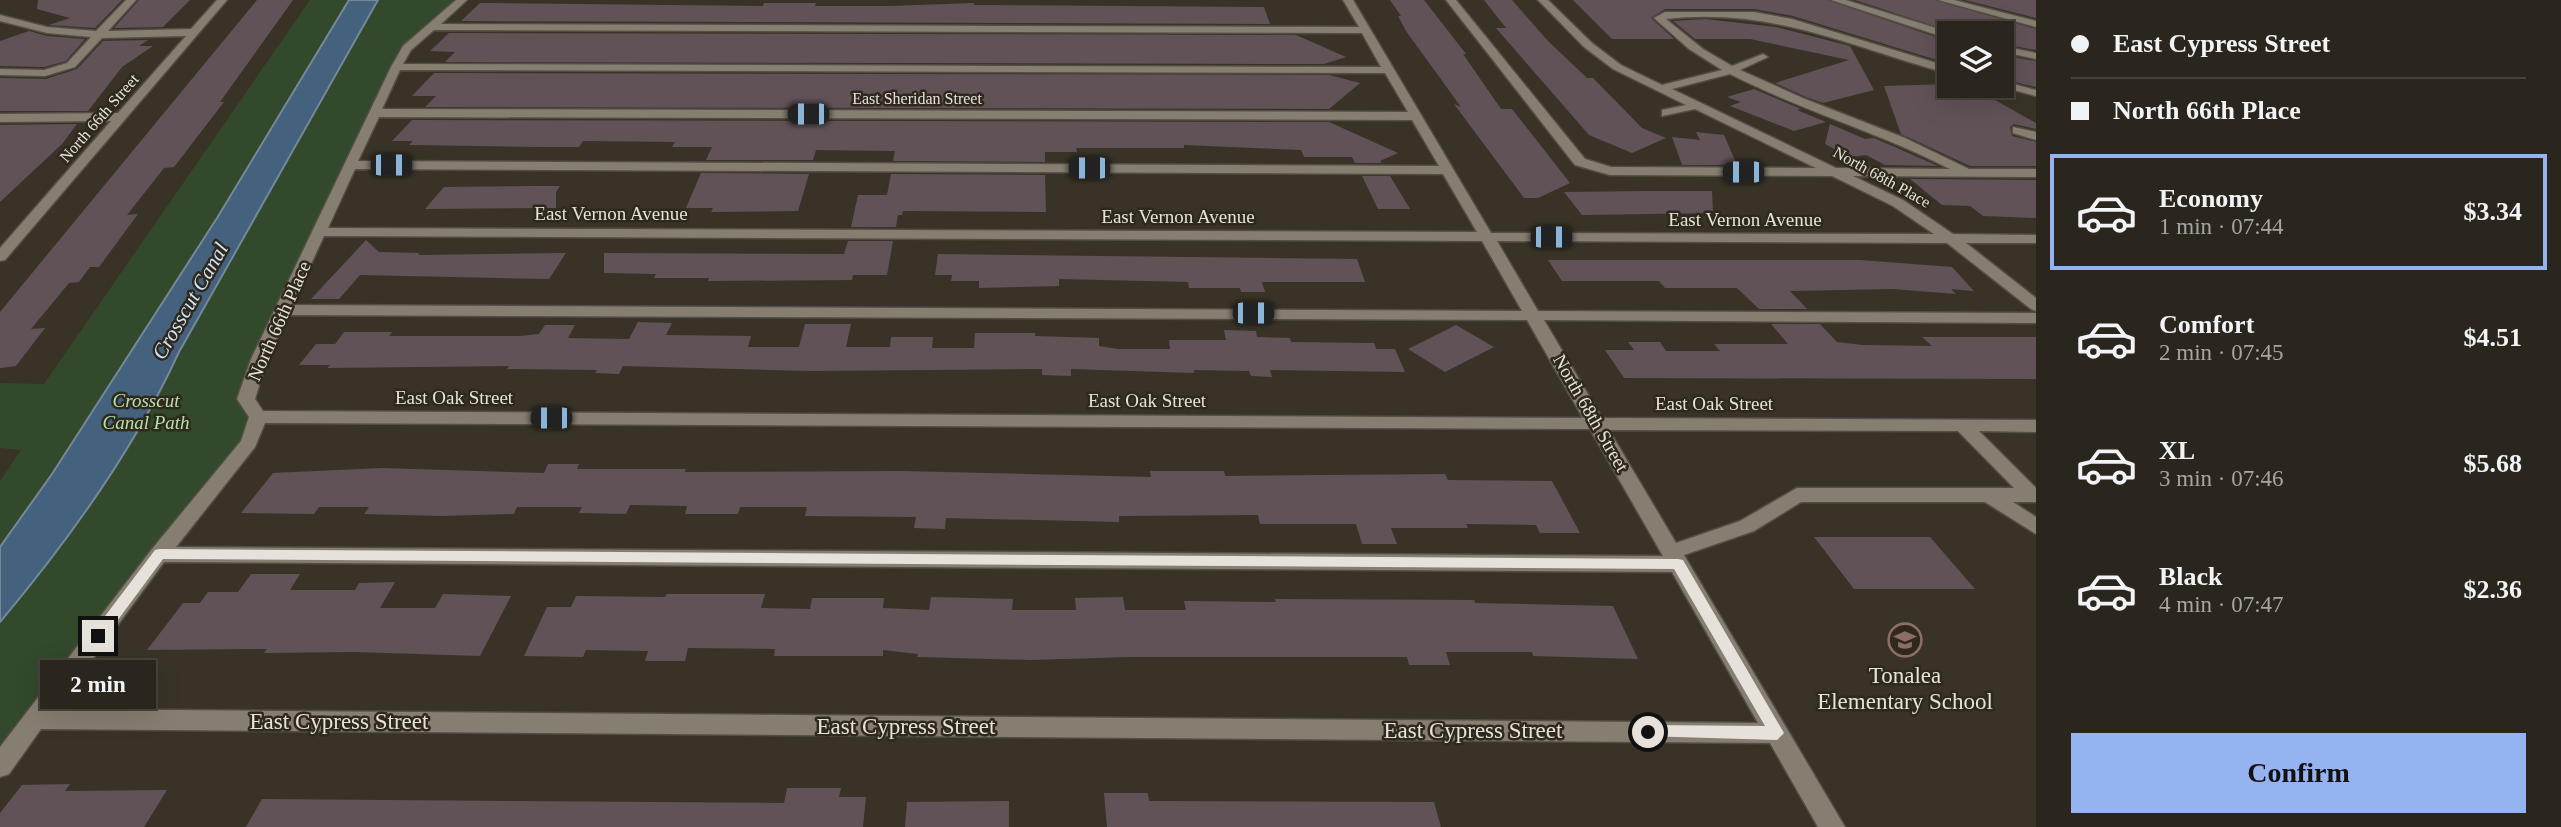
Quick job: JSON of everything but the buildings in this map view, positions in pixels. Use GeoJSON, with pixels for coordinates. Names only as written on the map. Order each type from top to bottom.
{"type":"FeatureCollection","features":[{"type":"Feature","properties":{"kind":"street"},"geometry":{"type":"LineString","coordinates":[[0,72],[45,73],[71,65],[131,0]]}},
{"type":"Feature","properties":{"kind":"street","name":"North 66th Street"},"geometry":{"type":"LineString","coordinates":[[0,257],[222,0]]}},
{"type":"Feature","properties":{"kind":"street","name":"North 66th Place"},"geometry":{"type":"LineString","coordinates":[[258,417],[246,399],[259,359],[396,66],[407,48],[462,0]]}},
{"type":"Feature","properties":{"kind":"street","name":"North 68th Street"},"geometry":{"type":"LineString","coordinates":[[1349,0],[1832,827]]}},
{"type":"Feature","properties":{"kind":"street"},"geometry":{"type":"LineString","coordinates":[[1451,0],[1580,162],[1610,171],[2036,173]]}},
{"type":"Feature","properties":{"kind":"street","name":"North 68th Place"},"geometry":{"type":"LineString","coordinates":[[1543,0],[1600,55],[1658,89],[1840,172],[1898,203],[1951,239],[2036,306]]}},
{"type":"Feature","properties":{"kind":"street"},"geometry":{"type":"LineString","coordinates":[[1836,0],[1937,32]]}},
{"type":"Feature","properties":{"kind":"street"},"geometry":{"type":"LineString","coordinates":[[1943,0],[2036,24]]}},
{"type":"Feature","properties":{"kind":"street"},"geometry":{"type":"LineString","coordinates":[[1937,67],[1792,22],[1754,15],[1665,15],[1659,18],[1689,44],[1733,70],[1876,130],[1967,173]]}},
{"type":"Feature","properties":{"kind":"street"},"geometry":{"type":"LineString","coordinates":[[0,18],[32,29],[98,34],[195,32]]}},
{"type":"Feature","properties":{"kind":"street"},"geometry":{"type":"LineString","coordinates":[[431,27],[1366,30]]}},
{"type":"Feature","properties":{"kind":"street"},"geometry":{"type":"LineString","coordinates":[[2014,52],[2036,57]]}},
{"type":"Feature","properties":{"kind":"street"},"geometry":{"type":"LineString","coordinates":[[1658,89],[1733,70],[1763,57]]}},
{"type":"Feature","properties":{"kind":"street"},"geometry":{"type":"LineString","coordinates":[[396,66],[1389,70]]}},
{"type":"Feature","properties":{"kind":"street"},"geometry":{"type":"LineString","coordinates":[[2014,87],[2036,93]]}},
{"type":"Feature","properties":{"kind":"street"},"geometry":{"type":"LineString","coordinates":[[1666,113],[1695,106]]}},
{"type":"Feature","properties":{"kind":"street","name":"East Sheridan Street"},"geometry":{"type":"LineString","coordinates":[[376,113],[1416,116]]}},
{"type":"Feature","properties":{"kind":"street"},"geometry":{"type":"LineString","coordinates":[[0,118],[122,117]]}},
{"type":"Feature","properties":{"kind":"street"},"geometry":{"type":"LineString","coordinates":[[2017,130],[2036,136]]}},
{"type":"Feature","properties":{"kind":"street"},"geometry":{"type":"LineString","coordinates":[[352,165],[1448,170]]}},
{"type":"Feature","properties":{"kind":"street"},"geometry":{"type":"LineString","coordinates":[[0,234],[21,232]]}},
{"type":"Feature","properties":{"kind":"street","name":"East Vernon Avenue"},"geometry":{"type":"LineString","coordinates":[[319,232],[2036,239]]}},
{"type":"Feature","properties":{"kind":"street"},"geometry":{"type":"LineString","coordinates":[[284,310],[2036,318]]}},
{"type":"Feature","properties":{"kind":"street"},"geometry":{"type":"LineString","coordinates":[[0,766],[159,554],[249,443],[258,417]]}},
{"type":"Feature","properties":{"kind":"street","name":"East Oak Street"},"geometry":{"type":"LineString","coordinates":[[258,417],[2036,426]]}},
{"type":"Feature","properties":{"kind":"street"},"geometry":{"type":"LineString","coordinates":[[1962,425],[2034,495]]}},
{"type":"Feature","properties":{"kind":"street"},"geometry":{"type":"LineString","coordinates":[[159,554],[1675,558],[1747,526],[1797,495],[2034,495]]}},
{"type":"Feature","properties":{"kind":"street"},"geometry":{"type":"LineString","coordinates":[[1989,495],[2036,527]]}},
{"type":"Feature","properties":{"kind":"street","name":"East Cypress Street"},"geometry":{"type":"LineString","coordinates":[[36,719],[1777,733]]}},
{"type":"Feature","properties":{"kind":"green space","name":"Crosscut Canal Path"},"geometry":{"type":"Polygon","coordinates":[[[310,0],[462,0],[407,48],[251,382],[256,431],[0,766],[0,481],[21,450],[0,448],[0,383],[44,384],[310,0]]]}},
{"type":"Feature","properties":{"kind":"water","name":"Crosscut Canal"},"geometry":{"type":"Polygon","coordinates":[[[349,0],[378,0],[121,459],[51,559],[0,622],[0,547],[52,474],[217,218],[349,0]]]}},
{"type":"Feature","properties":{"kind":"place","name":"Tonalea Elementary School"},"geometry":{"type":"Point","coordinates":[1905,640]}},
{"type":"Feature","properties":{"kind":"route"},"geometry":{"type":"LineString","coordinates":[[98,636],[159,554],[1678,564],[1777,733],[1648,732]]}}]}
